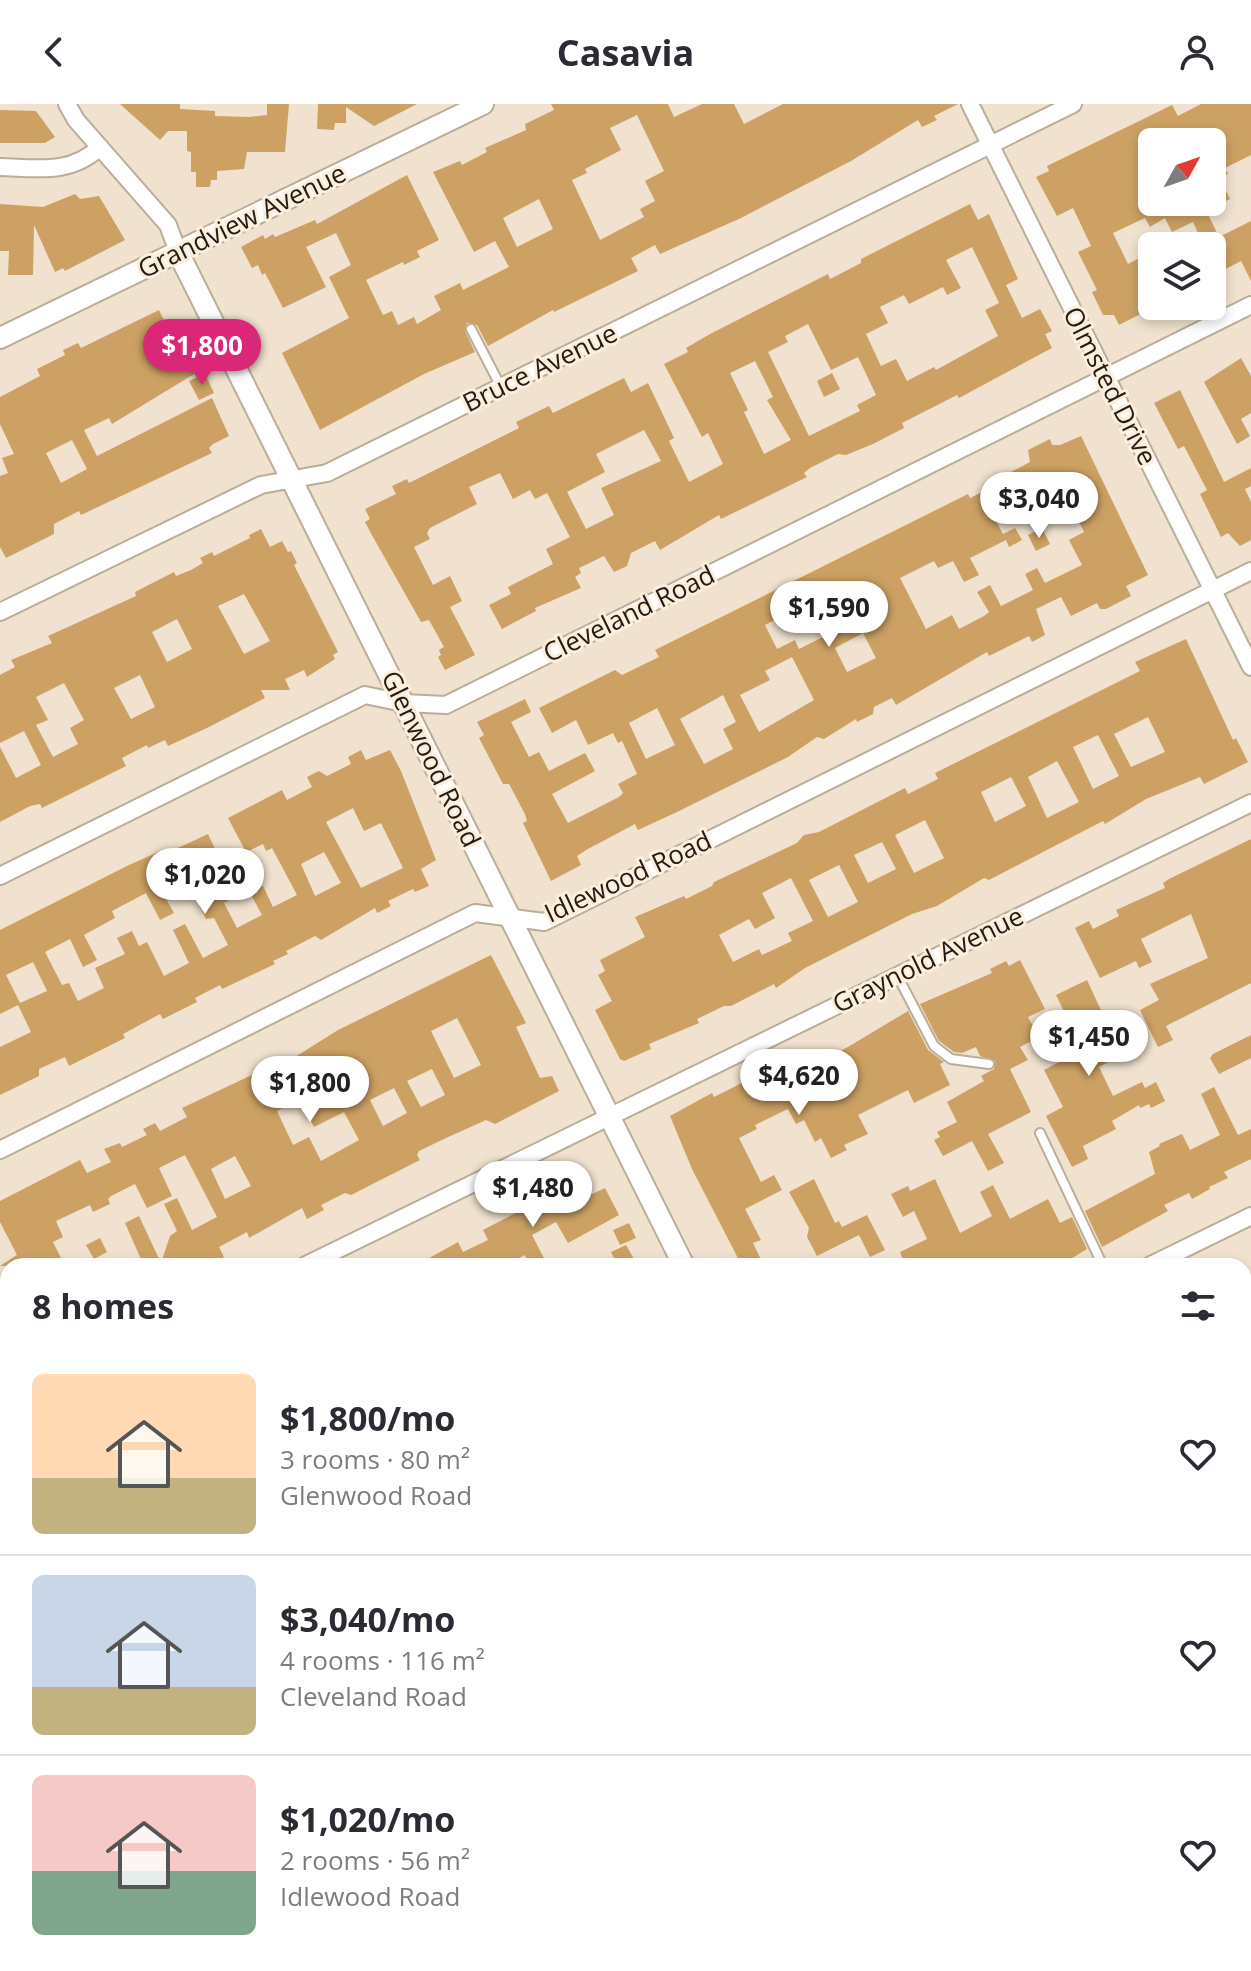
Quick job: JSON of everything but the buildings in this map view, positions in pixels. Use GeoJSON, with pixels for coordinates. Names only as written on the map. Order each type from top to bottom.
{"type":"FeatureCollection","features":[{"type":"Feature","properties":{"kind":"street"},"geometry":{"type":"LineString","coordinates":[[67,104],[168,225],[178,252]]}},
{"type":"Feature","properties":{"kind":"street","name":"Olmsted Drive"},"geometry":{"type":"LineString","coordinates":[[970,104],[1104,378],[1251,667]]}},
{"type":"Feature","properties":{"kind":"street","name":"Bruce Avenue"},"geometry":{"type":"LineString","coordinates":[[0,612],[261,485],[327,473],[1073,104]]}},
{"type":"Feature","properties":{"kind":"street","name":"Grandview Avenue"},"geometry":{"type":"LineString","coordinates":[[0,338],[474,106]]}},
{"type":"Feature","properties":{"kind":"street"},"geometry":{"type":"LineString","coordinates":[[0,167],[61,169],[83,163],[100,147]]}},
{"type":"Feature","properties":{"kind":"street","name":"Glenwood Road"},"geometry":{"type":"LineString","coordinates":[[178,252],[680,1258]]}},
{"type":"Feature","properties":{"kind":"street","name":"Cleveland Road"},"geometry":{"type":"LineString","coordinates":[[0,876],[365,695],[403,703],[446,705],[1251,305]]}},
{"type":"Feature","properties":{"kind":"street","name":"Idlewood Road"},"geometry":{"type":"LineString","coordinates":[[0,1150],[475,913],[544,922],[1251,571]]}},
{"type":"Feature","properties":{"kind":"street","name":"Graynold Avenue"},"geometry":{"type":"LineString","coordinates":[[320,1258],[1251,803]]}},
{"type":"Feature","properties":{"kind":"street"},"geometry":{"type":"LineString","coordinates":[[1165,1258],[1251,1216]]}},
{"type":"Feature","properties":{"kind":"lane"},"geometry":{"type":"LineString","coordinates":[[471,329],[501,387]]}},
{"type":"Feature","properties":{"kind":"lane"},"geometry":{"type":"LineString","coordinates":[[897,975],[934,1046],[951,1059],[989,1064]]}},
{"type":"Feature","properties":{"kind":"lane"},"geometry":{"type":"LineString","coordinates":[[1040,1133],[1099,1258]]}}]}
